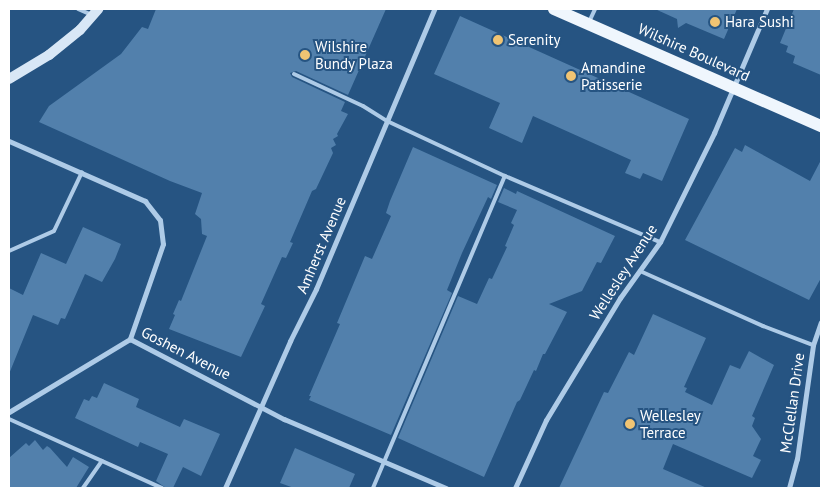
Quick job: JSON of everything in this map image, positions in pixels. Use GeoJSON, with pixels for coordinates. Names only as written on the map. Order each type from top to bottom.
{"type":"FeatureCollection","features":[{"type":"Feature","properties":{"kind":"main road","name":"Wilshire Boulevard"},"geometry":{"type":"LineString","coordinates":[[554,9],[821,126]]}},
{"type":"Feature","properties":{"kind":"street","name":"Amherst Avenue"},"geometry":{"type":"LineString","coordinates":[[225,488],[290,341],[316,289],[434,9]]}},
{"type":"Feature","properties":{"kind":"street","name":"Wellesley Avenue"},"geometry":{"type":"LineString","coordinates":[[515,488],[546,420],[620,298],[660,242],[733,87],[767,9]]}},
{"type":"Feature","properties":{"kind":"street"},"geometry":{"type":"LineString","coordinates":[[9,79],[49,54],[80,30],[95,12]]}},
{"type":"Feature","properties":{"kind":"street","name":"Goshen Avenue"},"geometry":{"type":"LineString","coordinates":[[9,141],[145,201],[160,220],[163,244],[130,339],[284,419],[446,488]]}},
{"type":"Feature","properties":{"kind":"street","name":"McClellan Drive"},"geometry":{"type":"LineString","coordinates":[[788,488],[797,459],[813,345],[821,322]]}},
{"type":"Feature","properties":{"kind":"street"},"geometry":{"type":"LineString","coordinates":[[9,412],[130,339]]}},
{"type":"Feature","properties":{"kind":"lane"},"geometry":{"type":"LineString","coordinates":[[78,9],[95,12]]}},
{"type":"Feature","properties":{"kind":"lane"},"geometry":{"type":"LineString","coordinates":[[588,24],[596,9]]}},
{"type":"Feature","properties":{"kind":"lane"},"geometry":{"type":"LineString","coordinates":[[294,74],[363,106],[387,121],[505,176],[660,242]]}},
{"type":"Feature","properties":{"kind":"lane"},"geometry":{"type":"LineString","coordinates":[[9,251],[54,231],[82,172]]}},
{"type":"Feature","properties":{"kind":"lane"},"geometry":{"type":"LineString","coordinates":[[373,488],[505,176]]}},
{"type":"Feature","properties":{"kind":"lane"},"geometry":{"type":"LineString","coordinates":[[640,271],[763,326],[813,345]]}},
{"type":"Feature","properties":{"kind":"lane"},"geometry":{"type":"LineString","coordinates":[[9,419],[162,488]]}},
{"type":"Feature","properties":{"kind":"lane"},"geometry":{"type":"LineString","coordinates":[[83,488],[102,461]]}},
{"type":"Feature","properties":{"kind":"building"},"geometry":{"type":"Polygon","coordinates":[[[156,9],[386,9],[348,95],[296,71],[290,73],[292,77],[345,102],[341,111],[348,114],[337,134],[338,136],[333,139],[336,145],[331,148],[333,153],[316,189],[312,191],[290,242],[293,243],[286,258],[282,257],[261,304],[265,306],[241,357],[169,329],[175,315],[173,314],[179,300],[181,301],[207,236],[202,234],[201,219],[195,214],[202,193],[170,181],[39,122],[49,106],[121,54],[142,27],[148,29],[156,9]]]}},
{"type":"Feature","properties":{"kind":"building"},"geometry":{"type":"Polygon","coordinates":[[[655,9],[737,9],[724,39],[686,23],[678,28],[677,19],[655,9]]]}},
{"type":"Feature","properties":{"kind":"building"},"geometry":{"type":"Polygon","coordinates":[[[794,9],[821,9],[821,75],[793,63],[795,56],[786,52],[788,46],[780,43],[794,9]]]}},
{"type":"Feature","properties":{"kind":"building"},"geometry":{"type":"Polygon","coordinates":[[[460,16],[689,119],[662,181],[643,173],[640,179],[625,173],[631,160],[533,116],[522,143],[489,128],[500,103],[434,74],[460,16]]]}},
{"type":"Feature","properties":{"kind":"building"},"geometry":{"type":"Polygon","coordinates":[[[745,145],[810,181],[821,160],[821,278],[809,300],[685,240],[735,148],[742,152],[745,145]]]}},
{"type":"Feature","properties":{"kind":"building"},"geometry":{"type":"Polygon","coordinates":[[[413,147],[497,185],[491,199],[488,197],[462,253],[447,290],[452,293],[391,435],[309,400],[311,396],[309,396],[340,324],[337,323],[365,256],[372,259],[391,216],[386,213],[413,147]]]}},
{"type":"Feature","properties":{"kind":"building"},"geometry":{"type":"Polygon","coordinates":[[[504,188],[516,194],[517,191],[615,236],[601,263],[597,262],[582,291],[549,304],[567,312],[545,354],[543,354],[536,371],[534,370],[520,400],[517,402],[484,477],[398,438],[458,296],[477,304],[489,278],[492,279],[507,247],[505,246],[514,225],[511,223],[517,210],[498,202],[504,188]]]}},
{"type":"Feature","properties":{"kind":"building"},"geometry":{"type":"Polygon","coordinates":[[[83,227],[121,244],[115,259],[102,282],[85,274],[65,319],[61,318],[58,325],[33,315],[9,374],[9,288],[23,295],[41,253],[66,264],[83,227]]]}},
{"type":"Feature","properties":{"kind":"building"},"geometry":{"type":"Polygon","coordinates":[[[653,314],[706,338],[684,387],[687,388],[685,392],[712,405],[730,365],[740,369],[749,351],[774,365],[752,416],[755,418],[752,426],[761,439],[753,456],[761,460],[752,478],[673,444],[663,469],[707,488],[559,488],[604,392],[608,393],[629,352],[634,355],[653,314]]]}},
{"type":"Feature","properties":{"kind":"building"},"geometry":{"type":"Polygon","coordinates":[[[104,383],[139,399],[136,407],[180,427],[184,419],[220,434],[201,476],[183,467],[173,488],[166,488],[156,481],[168,454],[140,442],[138,447],[75,418],[84,399],[89,401],[92,396],[97,398],[104,383]]]}},
{"type":"Feature","properties":{"kind":"building"},"geometry":{"type":"Polygon","coordinates":[[[35,440],[43,450],[47,446],[50,448],[67,467],[73,457],[89,467],[76,488],[9,488],[9,458],[26,443],[29,446],[35,440]]]}},
{"type":"Feature","properties":{"kind":"building"},"geometry":{"type":"Polygon","coordinates":[[[295,448],[355,474],[349,488],[294,488],[280,483],[295,448]]]}},
{"type":"Feature","properties":{"kind":"place","name":"Hara Sushi"},"geometry":{"type":"Point","coordinates":[715,22]}},
{"type":"Feature","properties":{"kind":"place","name":"Serenity"},"geometry":{"type":"Point","coordinates":[498,40]}},
{"type":"Feature","properties":{"kind":"place","name":"Wilshire Bundy Plaza"},"geometry":{"type":"Point","coordinates":[305,55]}},
{"type":"Feature","properties":{"kind":"place","name":"Amandine Patisserie"},"geometry":{"type":"Point","coordinates":[571,76]}},
{"type":"Feature","properties":{"kind":"place","name":"Wellesley Terrace"},"geometry":{"type":"Point","coordinates":[630,424]}}]}
